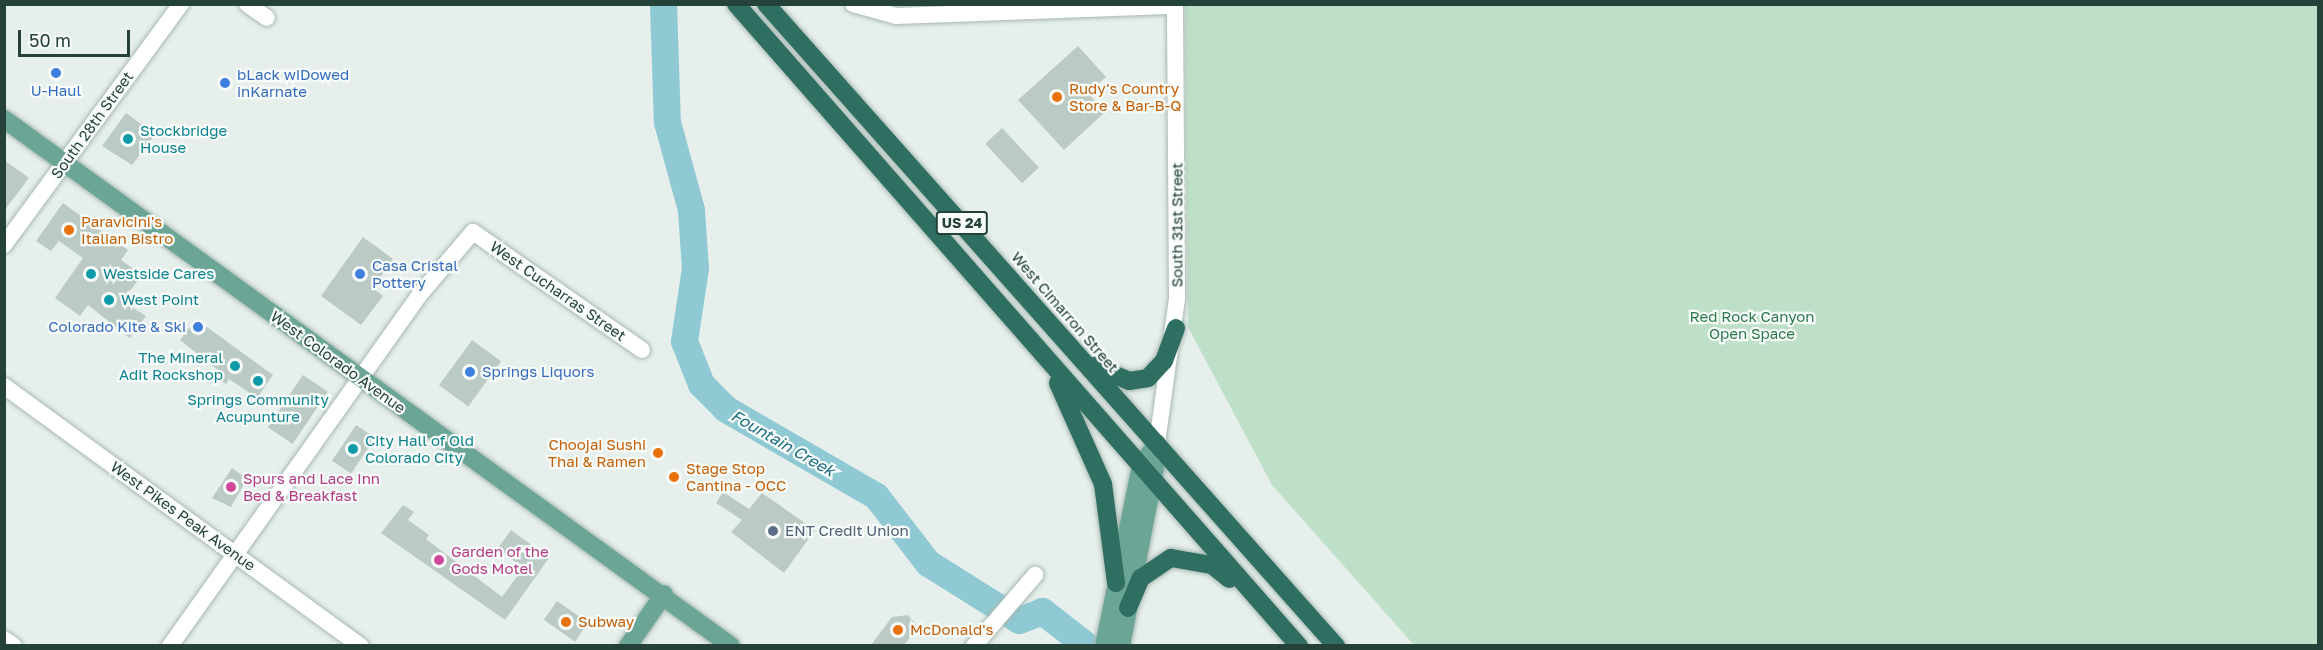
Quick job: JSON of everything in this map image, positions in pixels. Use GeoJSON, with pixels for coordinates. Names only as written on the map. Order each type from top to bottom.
{"type":"FeatureCollection","features":[{"type":"Feature","properties":{"kind":"highway","name":"US 24"},"geometry":{"type":"LineString","coordinates":[[736,4],[1298,645]]}},
{"type":"Feature","properties":{"kind":"highway","name":"West Cimarron Street"},"geometry":{"type":"LineString","coordinates":[[766,4],[1336,645]]}},
{"type":"Feature","properties":{"kind":"highway"},"geometry":{"type":"LineString","coordinates":[[1078,354],[1116,378],[1148,378],[1164,361],[1176,328]]}},
{"type":"Feature","properties":{"kind":"highway"},"geometry":{"type":"LineString","coordinates":[[1037,348],[1098,467],[1116,583]]}},
{"type":"Feature","properties":{"kind":"highway"},"geometry":{"type":"LineString","coordinates":[[1128,608],[1141,578],[1172,558],[1192,560],[1212,565],[1298,645]]}},
{"type":"Feature","properties":{"kind":"main road","name":"West Colorado Avenue"},"geometry":{"type":"LineString","coordinates":[[4,119],[361,379],[664,594],[731,645]]}},
{"type":"Feature","properties":{"kind":"main road","name":"South 31st Street"},"geometry":{"type":"LineString","coordinates":[[1114,639],[1116,583],[1142,466],[1156,443]]}},
{"type":"Feature","properties":{"kind":"main road","name":"South 31st Street"},"geometry":{"type":"LineString","coordinates":[[1114,639],[1128,608],[1154,480],[1156,443]]}},
{"type":"Feature","properties":{"kind":"main road"},"geometry":{"type":"LineString","coordinates":[[628,645],[664,594]]}},
{"type":"Feature","properties":{"kind":"street","name":"South 28th Street"},"geometry":{"type":"LineString","coordinates":[[4,245],[181,4]]}},
{"type":"Feature","properties":{"kind":"street"},"geometry":{"type":"LineString","coordinates":[[248,4],[267,18]]}},
{"type":"Feature","properties":{"kind":"street"},"geometry":{"type":"LineString","coordinates":[[853,4],[896,16],[1175,5]]}},
{"type":"Feature","properties":{"kind":"street","name":"South 31st Street"},"geometry":{"type":"LineString","coordinates":[[1156,443],[1176,328],[1175,5]]}},
{"type":"Feature","properties":{"kind":"street","name":"West Cucharras Street"},"geometry":{"type":"LineString","coordinates":[[361,379],[421,293],[473,232],[642,350]]}},
{"type":"Feature","properties":{"kind":"street"},"geometry":{"type":"LineString","coordinates":[[170,645],[361,379]]}},
{"type":"Feature","properties":{"kind":"street","name":"West Pikes Peak Avenue"},"geometry":{"type":"LineString","coordinates":[[4,387],[361,645]]}},
{"type":"Feature","properties":{"kind":"street"},"geometry":{"type":"LineString","coordinates":[[974,645],[1035,575]]}},
{"type":"Feature","properties":{"kind":"street"},"geometry":{"type":"LineString","coordinates":[[4,639],[14,645]]}},
{"type":"Feature","properties":{"kind":"green space","name":"Red Rock Canyon Open Space"},"geometry":{"type":"Polygon","coordinates":[[[1185,5],[2318,5],[2318,645],[1414,645],[1272,485],[1188,327],[1185,5]]]}},
{"type":"Feature","properties":{"kind":"building","name":"Rudy's Country Store & Bar-B-Q"},"geometry":{"type":"Polygon","coordinates":[[[1078,46],[1106,77],[1088,93],[1105,112],[1064,150],[1018,100],[1078,46]]]}},
{"type":"Feature","properties":{"kind":"building","name":"Stockbridge House"},"geometry":{"type":"Polygon","coordinates":[[[126,113],[151,131],[152,139],[132,165],[102,146],[126,113]]]}},
{"type":"Feature","properties":{"kind":"building"},"geometry":{"type":"Polygon","coordinates":[[[1002,128],[1039,167],[1022,183],[985,144],[1002,128]]]}},
{"type":"Feature","properties":{"kind":"building"},"geometry":{"type":"Polygon","coordinates":[[[4,160],[29,178],[4,211],[4,160]]]}},
{"type":"Feature","properties":{"kind":"building"},"geometry":{"type":"Polygon","coordinates":[[[63,203],[128,250],[121,260],[142,275],[122,301],[146,316],[130,338],[88,305],[80,316],[55,298],[83,258],[59,241],[51,251],[36,241],[63,203]]]}},
{"type":"Feature","properties":{"kind":"building","name":"Casa Cristal Pottery"},"geometry":{"type":"Polygon","coordinates":[[[363,237],[393,259],[373,288],[383,296],[361,325],[321,296],[363,237]]]}},
{"type":"Feature","properties":{"kind":"building"},"geometry":{"type":"Polygon","coordinates":[[[196,319],[273,375],[257,398],[229,379],[226,384],[216,377],[219,371],[180,340],[196,319]]]}},
{"type":"Feature","properties":{"kind":"building","name":"Springs Liquors"},"geometry":{"type":"Polygon","coordinates":[[[472,340],[501,361],[468,406],[439,385],[472,340]]]}},
{"type":"Feature","properties":{"kind":"building"},"geometry":{"type":"Polygon","coordinates":[[[303,375],[328,392],[293,444],[268,427],[303,375]]]}},
{"type":"Feature","properties":{"kind":"building","name":"City Hall of Old Colorado City"},"geometry":{"type":"Polygon","coordinates":[[[356,425],[375,438],[351,474],[332,461],[356,425]]]}},
{"type":"Feature","properties":{"kind":"building","name":"Spurs and Lace Inn Bed & Breakfast"},"geometry":{"type":"Polygon","coordinates":[[[232,468],[247,479],[231,507],[212,498],[232,468]]]}},
{"type":"Feature","properties":{"kind":"building","name":"ENT Credit Union"},"geometry":{"type":"Polygon","coordinates":[[[723,492],[749,509],[762,493],[815,530],[784,573],[731,532],[742,520],[716,503],[723,492]]]}},
{"type":"Feature","properties":{"kind":"building","name":"Garden of the Gods Motel"},"geometry":{"type":"Polygon","coordinates":[[[403,505],[414,512],[408,520],[429,535],[426,539],[502,597],[523,568],[498,548],[511,530],[549,558],[505,620],[381,533],[403,505]]]}},
{"type":"Feature","properties":{"kind":"building","name":"Subway"},"geometry":{"type":"Polygon","coordinates":[[[557,601],[588,623],[575,642],[544,620],[557,601]]]}},
{"type":"Feature","properties":{"kind":"building","name":"McDonald's"},"geometry":{"type":"Polygon","coordinates":[[[908,615],[918,627],[904,645],[871,645],[892,617],[908,615]]]}},
{"type":"Feature","properties":{"kind":"waterway","name":"Fountain Creek"},"geometry":{"type":"LineString","coordinates":[[663,4],[667,122],[691,210],[695,268],[684,341],[701,384],[726,409],[876,496],[928,563],[1019,620],[1042,611],[1087,646]]}},
{"type":"Feature","properties":{"kind":"place","name":"U-Haul"},"geometry":{"type":"Point","coordinates":[56,73]}},
{"type":"Feature","properties":{"kind":"place","name":"bLack wiDowed inKarnate"},"geometry":{"type":"Point","coordinates":[225,83]}},
{"type":"Feature","properties":{"kind":"place","name":"Rudy's Country Store & Bar-B-Q"},"geometry":{"type":"Point","coordinates":[1057,97]}},
{"type":"Feature","properties":{"kind":"place","name":"Stockbridge House"},"geometry":{"type":"Point","coordinates":[128,139]}},
{"type":"Feature","properties":{"kind":"place","name":"Paravicini's Italian Bistro"},"geometry":{"type":"Point","coordinates":[69,230]}},
{"type":"Feature","properties":{"kind":"place","name":"Westside Cares"},"geometry":{"type":"Point","coordinates":[91,274]}},
{"type":"Feature","properties":{"kind":"place","name":"Casa Cristal Pottery"},"geometry":{"type":"Point","coordinates":[360,274]}},
{"type":"Feature","properties":{"kind":"place","name":"West Point"},"geometry":{"type":"Point","coordinates":[109,300]}},
{"type":"Feature","properties":{"kind":"place","name":"Colorado Kite & Ski"},"geometry":{"type":"Point","coordinates":[198,327]}},
{"type":"Feature","properties":{"kind":"place","name":"The Mineral Adit Rockshop"},"geometry":{"type":"Point","coordinates":[235,366]}},
{"type":"Feature","properties":{"kind":"place","name":"Springs Liquors"},"geometry":{"type":"Point","coordinates":[470,372]}},
{"type":"Feature","properties":{"kind":"place","name":"Springs Community Acupunture"},"geometry":{"type":"Point","coordinates":[258,381]}},
{"type":"Feature","properties":{"kind":"place","name":"City Hall of Old Colorado City"},"geometry":{"type":"Point","coordinates":[353,449]}},
{"type":"Feature","properties":{"kind":"place","name":"Choojai Sushi Thai & Ramen"},"geometry":{"type":"Point","coordinates":[658,453]}},
{"type":"Feature","properties":{"kind":"place","name":"Stage Stop Cantina - OCC"},"geometry":{"type":"Point","coordinates":[674,477]}},
{"type":"Feature","properties":{"kind":"place","name":"Spurs and Lace Inn Bed & Breakfast"},"geometry":{"type":"Point","coordinates":[231,487]}},
{"type":"Feature","properties":{"kind":"place","name":"ENT Credit Union"},"geometry":{"type":"Point","coordinates":[773,531]}},
{"type":"Feature","properties":{"kind":"place","name":"Garden of the Gods Motel"},"geometry":{"type":"Point","coordinates":[439,560]}},
{"type":"Feature","properties":{"kind":"place","name":"Subway"},"geometry":{"type":"Point","coordinates":[566,622]}},
{"type":"Feature","properties":{"kind":"place","name":"McDonald's"},"geometry":{"type":"Point","coordinates":[898,630]}}]}
